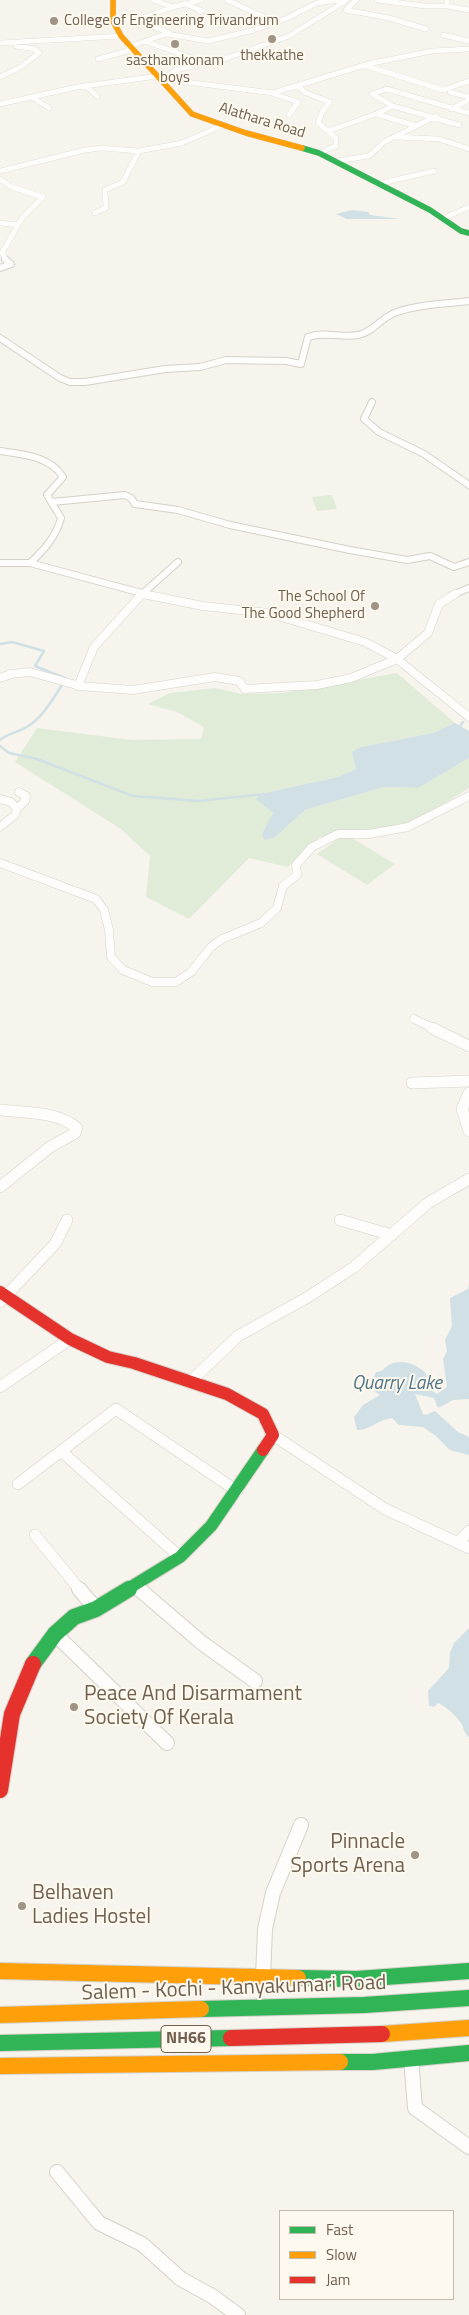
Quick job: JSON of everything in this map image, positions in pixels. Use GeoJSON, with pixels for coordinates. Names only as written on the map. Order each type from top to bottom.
{"type":"FeatureCollection","features":[{"type":"Feature","properties":{"kind":"main road","name":"Alathara Road"},"geometry":{"type":"LineString","coordinates":[[113,0],[113,21],[121,36],[192,114],[319,153],[468,232]]}},
{"type":"Feature","properties":{"kind":"main road"},"geometry":{"type":"LineString","coordinates":[[0,1790],[12,1714],[30,1667],[55,1634],[74,1617],[96,1609],[180,1557],[211,1526],[273,1436],[263,1414],[227,1394],[134,1363],[108,1358],[70,1339],[2,1297]]}},
{"type":"Feature","properties":{"kind":"main road"},"geometry":{"type":"LineString","coordinates":[[0,1971],[357,1979],[469,1971]]}},
{"type":"Feature","properties":{"kind":"main road","name":"Salem - Kochi - Kanyakumari Road"},"geometry":{"type":"LineString","coordinates":[[0,2015],[364,2005],[469,1998]]}},
{"type":"Feature","properties":{"kind":"main road","name":"NH66"},"geometry":{"type":"LineString","coordinates":[[0,2043],[372,2034],[469,2028]]}},
{"type":"Feature","properties":{"kind":"main road"},"geometry":{"type":"LineString","coordinates":[[0,2066],[372,2062],[469,2053]]}},
{"type":"Feature","properties":{"kind":"street"},"geometry":{"type":"LineString","coordinates":[[153,0],[173,7]]}},
{"type":"Feature","properties":{"kind":"street"},"geometry":{"type":"LineString","coordinates":[[166,34],[169,32],[136,20],[173,7],[201,0]]}},
{"type":"Feature","properties":{"kind":"street"},"geometry":{"type":"LineString","coordinates":[[227,0],[264,16],[258,20]]}},
{"type":"Feature","properties":{"kind":"street"},"geometry":{"type":"LineString","coordinates":[[98,59],[166,34],[208,41],[254,30],[287,18],[317,3],[340,0]]}},
{"type":"Feature","properties":{"kind":"street"},"geometry":{"type":"LineString","coordinates":[[290,115],[298,102],[273,94],[170,80],[170,74],[176,70],[224,59],[289,36],[347,0]]}},
{"type":"Feature","properties":{"kind":"street"},"geometry":{"type":"LineString","coordinates":[[356,0],[346,10],[389,18],[426,28]]}},
{"type":"Feature","properties":{"kind":"street"},"geometry":{"type":"LineString","coordinates":[[377,0],[410,5],[447,3],[469,10]]}},
{"type":"Feature","properties":{"kind":"street"},"geometry":{"type":"LineString","coordinates":[[184,4],[204,11],[200,12]]}},
{"type":"Feature","properties":{"kind":"street"},"geometry":{"type":"LineString","coordinates":[[443,35],[469,43]]}},
{"type":"Feature","properties":{"kind":"street"},"geometry":{"type":"LineString","coordinates":[[0,43],[121,36]]}},
{"type":"Feature","properties":{"kind":"street"},"geometry":{"type":"LineString","coordinates":[[147,42],[192,58],[224,59]]}},
{"type":"Feature","properties":{"kind":"street"},"geometry":{"type":"LineString","coordinates":[[0,43],[35,49],[38,53],[18,68],[0,77]]}},
{"type":"Feature","properties":{"kind":"street"},"geometry":{"type":"LineString","coordinates":[[460,49],[469,43]]}},
{"type":"Feature","properties":{"kind":"street"},"geometry":{"type":"LineString","coordinates":[[273,94],[364,65],[432,51],[469,49]]}},
{"type":"Feature","properties":{"kind":"street"},"geometry":{"type":"LineString","coordinates":[[364,65],[443,90],[469,81]]}},
{"type":"Feature","properties":{"kind":"street"},"geometry":{"type":"LineString","coordinates":[[0,104],[86,86],[158,76]]}},
{"type":"Feature","properties":{"kind":"street"},"geometry":{"type":"LineString","coordinates":[[86,86],[97,96]]}},
{"type":"Feature","properties":{"kind":"street"},"geometry":{"type":"LineString","coordinates":[[298,86],[304,92],[330,102],[323,110],[318,123],[336,138],[336,146],[319,153]]}},
{"type":"Feature","properties":{"kind":"street"},"geometry":{"type":"LineString","coordinates":[[459,125],[393,106],[374,98],[372,94],[387,89],[469,113]]}},
{"type":"Feature","properties":{"kind":"street"},"geometry":{"type":"LineString","coordinates":[[450,92],[469,99]]}},
{"type":"Feature","properties":{"kind":"street"},"geometry":{"type":"LineString","coordinates":[[33,98],[49,108]]}},
{"type":"Feature","properties":{"kind":"street"},"geometry":{"type":"LineString","coordinates":[[446,111],[469,99]]}},
{"type":"Feature","properties":{"kind":"street"},"geometry":{"type":"LineString","coordinates":[[7,103],[10,111]]}},
{"type":"Feature","properties":{"kind":"street"},"geometry":{"type":"LineString","coordinates":[[328,131],[393,106]]}},
{"type":"Feature","properties":{"kind":"street"},"geometry":{"type":"LineString","coordinates":[[376,114],[417,126]]}},
{"type":"Feature","properties":{"kind":"street"},"geometry":{"type":"LineString","coordinates":[[337,162],[369,156],[384,142],[440,115]]}},
{"type":"Feature","properties":{"kind":"street"},"geometry":{"type":"LineString","coordinates":[[3,168],[34,164],[97,148],[139,151],[182,143],[223,125]]}},
{"type":"Feature","properties":{"kind":"street"},"geometry":{"type":"LineString","coordinates":[[395,137],[439,139],[469,149]]}},
{"type":"Feature","properties":{"kind":"street"},"geometry":{"type":"LineString","coordinates":[[95,213],[106,208],[105,190],[123,182],[139,151]]}},
{"type":"Feature","properties":{"kind":"street"},"geometry":{"type":"LineString","coordinates":[[34,164],[40,168]]}},
{"type":"Feature","properties":{"kind":"street"},"geometry":{"type":"LineString","coordinates":[[378,184],[434,171]]}},
{"type":"Feature","properties":{"kind":"street"},"geometry":{"type":"LineString","coordinates":[[0,179],[12,187],[43,197],[18,225],[2,253],[3,257],[11,264],[0,268]]}},
{"type":"Feature","properties":{"kind":"street"},"geometry":{"type":"LineString","coordinates":[[447,220],[469,207]]}},
{"type":"Feature","properties":{"kind":"street"},"geometry":{"type":"LineString","coordinates":[[0,223],[18,225]]}},
{"type":"Feature","properties":{"kind":"street"},"geometry":{"type":"LineString","coordinates":[[0,239],[10,240]]}},
{"type":"Feature","properties":{"kind":"street"},"geometry":{"type":"LineString","coordinates":[[0,338],[60,378],[77,383],[165,369],[200,367],[226,360],[286,361],[301,364],[308,337],[313,334],[337,336],[358,334],[373,330],[383,318],[395,312],[469,301]]}},
{"type":"Feature","properties":{"kind":"street"},"geometry":{"type":"LineString","coordinates":[[372,402],[364,419],[378,432],[424,454],[469,485]]}},
{"type":"Feature","properties":{"kind":"street"},"geometry":{"type":"LineString","coordinates":[[0,451],[46,462],[58,468],[63,477],[47,495],[61,518],[59,529],[39,555],[30,563]]}},
{"type":"Feature","properties":{"kind":"street"},"geometry":{"type":"LineString","coordinates":[[52,502],[125,496],[131,498],[134,504],[178,510],[230,525],[340,548],[407,560],[430,556],[454,568],[469,562]]}},
{"type":"Feature","properties":{"kind":"street"},"geometry":{"type":"LineString","coordinates":[[78,686],[94,647],[142,594],[178,562]]}},
{"type":"Feature","properties":{"kind":"street"},"geometry":{"type":"LineString","coordinates":[[0,563],[30,563],[88,577],[142,594],[203,606],[268,613],[365,642],[397,659],[469,717]]}},
{"type":"Feature","properties":{"kind":"street"},"geometry":{"type":"LineString","coordinates":[[0,678],[16,672],[41,672],[78,686],[135,690],[209,678],[237,680],[245,689],[283,688],[351,678],[397,659],[428,633],[439,604],[446,598],[469,588]]}},
{"type":"Feature","properties":{"kind":"street"},"geometry":{"type":"LineString","coordinates":[[0,826],[15,816],[17,809],[25,801],[26,796],[19,792]]}},
{"type":"Feature","properties":{"kind":"street"},"geometry":{"type":"LineString","coordinates":[[0,863],[96,899],[104,910],[111,957],[122,970],[152,982],[176,982],[191,972],[200,958],[216,943],[262,923],[277,908],[283,886],[297,875],[296,865],[312,847],[338,834],[369,834],[408,827],[469,796]]}},
{"type":"Feature","properties":{"kind":"street"},"geometry":{"type":"LineString","coordinates":[[0,799],[11,802],[17,809]]}},
{"type":"Feature","properties":{"kind":"street"},"geometry":{"type":"LineString","coordinates":[[414,1019],[469,1046]]}},
{"type":"Feature","properties":{"kind":"street"},"geometry":{"type":"LineString","coordinates":[[412,1083],[469,1080]]}},
{"type":"Feature","properties":{"kind":"street"},"geometry":{"type":"LineString","coordinates":[[469,1093],[462,1110],[469,1131]]}},
{"type":"Feature","properties":{"kind":"street"},"geometry":{"type":"LineString","coordinates":[[0,1110],[60,1119],[73,1123],[77,1128],[75,1133],[50,1147],[0,1187]]}},
{"type":"Feature","properties":{"kind":"street"},"geometry":{"type":"LineString","coordinates":[[191,1382],[238,1336],[308,1297],[354,1267],[428,1203],[452,1187],[469,1179]]}},
{"type":"Feature","properties":{"kind":"street"},"geometry":{"type":"LineString","coordinates":[[2,1297],[55,1244],[67,1220]]}},
{"type":"Feature","properties":{"kind":"street"},"geometry":{"type":"LineString","coordinates":[[340,1220],[392,1234]]}},
{"type":"Feature","properties":{"kind":"street"},"geometry":{"type":"LineString","coordinates":[[0,1387],[70,1339]]}},
{"type":"Feature","properties":{"kind":"street"},"geometry":{"type":"LineString","coordinates":[[18,1484],[116,1408],[237,1490]]}},
{"type":"Feature","properties":{"kind":"street"},"geometry":{"type":"LineString","coordinates":[[273,1436],[302,1452],[357,1492],[463,1546],[469,1531]]}},
{"type":"Feature","properties":{"kind":"street"},"geometry":{"type":"LineString","coordinates":[[61,1451],[180,1557]]}},
{"type":"Feature","properties":{"kind":"street"},"geometry":{"type":"LineString","coordinates":[[35,1535],[96,1609]]}},
{"type":"Feature","properties":{"kind":"street"},"geometry":{"type":"LineString","coordinates":[[134,1585],[202,1643],[255,1682]]}},
{"type":"Feature","properties":{"kind":"street"},"geometry":{"type":"LineString","coordinates":[[55,1634],[167,1743]]}},
{"type":"Feature","properties":{"kind":"street"},"geometry":{"type":"LineString","coordinates":[[263,1976],[265,1929],[272,1893],[301,1825]]}},
{"type":"Feature","properties":{"kind":"street"},"geometry":{"type":"LineString","coordinates":[[411,2058],[416,2108],[469,2147]]}},
{"type":"Feature","properties":{"kind":"street"},"geometry":{"type":"LineString","coordinates":[[57,2172],[100,2223],[142,2244],[180,2279],[212,2296],[238,2315]]}},
{"type":"Feature","properties":{"kind":"green space"},"geometry":{"type":"Polygon","coordinates":[[[332,495],[337,509],[317,511],[312,497],[332,495]]]}},
{"type":"Feature","properties":{"kind":"green space"},"geometry":{"type":"Polygon","coordinates":[[[397,673],[455,723],[433,733],[361,747],[356,769],[338,777],[260,794],[257,799],[273,813],[263,834],[264,840],[274,838],[305,810],[384,787],[418,788],[469,758],[469,788],[427,814],[404,824],[319,837],[288,867],[249,858],[189,919],[146,897],[150,856],[121,829],[15,762],[37,728],[132,740],[201,739],[204,727],[177,712],[148,704],[170,693],[215,688],[242,694],[282,693],[397,673]]]}},
{"type":"Feature","properties":{"kind":"green space"},"geometry":{"type":"Polygon","coordinates":[[[345,834],[395,864],[367,885],[317,854],[345,834]]]}},
{"type":"Feature","properties":{"kind":"water"},"geometry":{"type":"Polygon","coordinates":[[[352,210],[368,212],[370,215],[400,219],[347,219],[336,214],[352,210]]]}},
{"type":"Feature","properties":{"kind":"water"},"geometry":{"type":"Polygon","coordinates":[[[455,723],[469,731],[469,758],[418,788],[384,787],[305,810],[274,838],[264,840],[262,834],[273,813],[256,799],[260,794],[338,777],[356,769],[352,752],[361,747],[433,733],[455,723]]]}},
{"type":"Feature","properties":{"kind":"water","name":"Quarry Lake"},"geometry":{"type":"Polygon","coordinates":[[[469,1283],[469,1399],[453,1400],[438,1408],[434,1398],[415,1394],[423,1414],[426,1415],[435,1411],[458,1432],[469,1437],[469,1455],[450,1450],[436,1436],[423,1427],[399,1425],[392,1418],[383,1420],[366,1429],[357,1430],[354,1417],[363,1405],[380,1395],[373,1390],[372,1386],[363,1385],[364,1382],[373,1379],[376,1372],[382,1371],[393,1363],[407,1362],[420,1368],[429,1378],[427,1387],[437,1394],[447,1387],[443,1359],[447,1351],[445,1340],[452,1326],[450,1298],[468,1289],[469,1283]]]}},
{"type":"Feature","properties":{"kind":"water"},"geometry":{"type":"Polygon","coordinates":[[[469,1628],[469,1737],[454,1714],[438,1703],[434,1707],[429,1706],[428,1691],[449,1668],[450,1653],[454,1643],[469,1628]]]}},
{"type":"Feature","properties":{"kind":"waterway"},"geometry":{"type":"LineString","coordinates":[[0,644],[12,642],[44,651],[35,666],[65,678]]}},
{"type":"Feature","properties":{"kind":"waterway"},"geometry":{"type":"LineString","coordinates":[[0,740],[37,720],[62,685]]}},
{"type":"Feature","properties":{"kind":"waterway"},"geometry":{"type":"LineString","coordinates":[[458,729],[463,722]]}},
{"type":"Feature","properties":{"kind":"waterway"},"geometry":{"type":"LineString","coordinates":[[0,746],[9,753],[37,759],[133,796],[199,801],[264,794]]}},
{"type":"Feature","properties":{"kind":"traffic: fast"},"geometry":{"type":"LineString","coordinates":[[302,148],[319,153],[430,210],[461,231],[469,233]]}},
{"type":"Feature","properties":{"kind":"traffic: fast"},"geometry":{"type":"LineString","coordinates":[[33,1664],[55,1634],[74,1617],[96,1609],[180,1557],[211,1526],[263,1450]]}},
{"type":"Feature","properties":{"kind":"traffic: fast"},"geometry":{"type":"LineString","coordinates":[[298,1978],[357,1979],[469,1971]]}},
{"type":"Feature","properties":{"kind":"traffic: fast"},"geometry":{"type":"LineString","coordinates":[[201,2009],[364,2005],[469,1998]]}},
{"type":"Feature","properties":{"kind":"traffic: fast"},"geometry":{"type":"LineString","coordinates":[[0,2043],[231,2038]]}},
{"type":"Feature","properties":{"kind":"traffic: fast"},"geometry":{"type":"LineString","coordinates":[[340,2062],[373,2062],[469,2053]]}},
{"type":"Feature","properties":{"kind":"traffic: slow"},"geometry":{"type":"LineString","coordinates":[[113,0],[113,21],[121,36],[192,114],[246,133],[302,148]]}},
{"type":"Feature","properties":{"kind":"traffic: slow"},"geometry":{"type":"LineString","coordinates":[[0,1971],[298,1978]]}},
{"type":"Feature","properties":{"kind":"traffic: slow"},"geometry":{"type":"LineString","coordinates":[[0,2015],[201,2009]]}},
{"type":"Feature","properties":{"kind":"traffic: slow"},"geometry":{"type":"LineString","coordinates":[[382,2034],[469,2028]]}},
{"type":"Feature","properties":{"kind":"traffic: slow"},"geometry":{"type":"LineString","coordinates":[[0,2066],[340,2062]]}},
{"type":"Feature","properties":{"kind":"traffic: jam"},"geometry":{"type":"LineString","coordinates":[[0,1292],[70,1339],[108,1357],[134,1363],[227,1394],[263,1414],[273,1435],[263,1450]]}},
{"type":"Feature","properties":{"kind":"traffic: jam"},"geometry":{"type":"LineString","coordinates":[[0,1790],[12,1714],[33,1664]]}},
{"type":"Feature","properties":{"kind":"traffic: jam"},"geometry":{"type":"LineString","coordinates":[[231,2038],[382,2034]]}},
{"type":"Feature","properties":{"kind":"place","name":"College of Engineering Trivandrum"},"geometry":{"type":"Point","coordinates":[54,21]}},
{"type":"Feature","properties":{"kind":"place","name":"thekkathe"},"geometry":{"type":"Point","coordinates":[272,39]}},
{"type":"Feature","properties":{"kind":"place","name":"sasthamkonam boys"},"geometry":{"type":"Point","coordinates":[175,44]}},
{"type":"Feature","properties":{"kind":"place","name":"The School Of The Good Shepherd"},"geometry":{"type":"Point","coordinates":[375,606]}},
{"type":"Feature","properties":{"kind":"place","name":"Peace And Disarmament Society Of Kerala"},"geometry":{"type":"Point","coordinates":[74,1707]}},
{"type":"Feature","properties":{"kind":"place","name":"Pinnacle Sports Arena"},"geometry":{"type":"Point","coordinates":[415,1855]}},
{"type":"Feature","properties":{"kind":"place","name":"Belhaven Ladies Hostel"},"geometry":{"type":"Point","coordinates":[22,1906]}}]}
